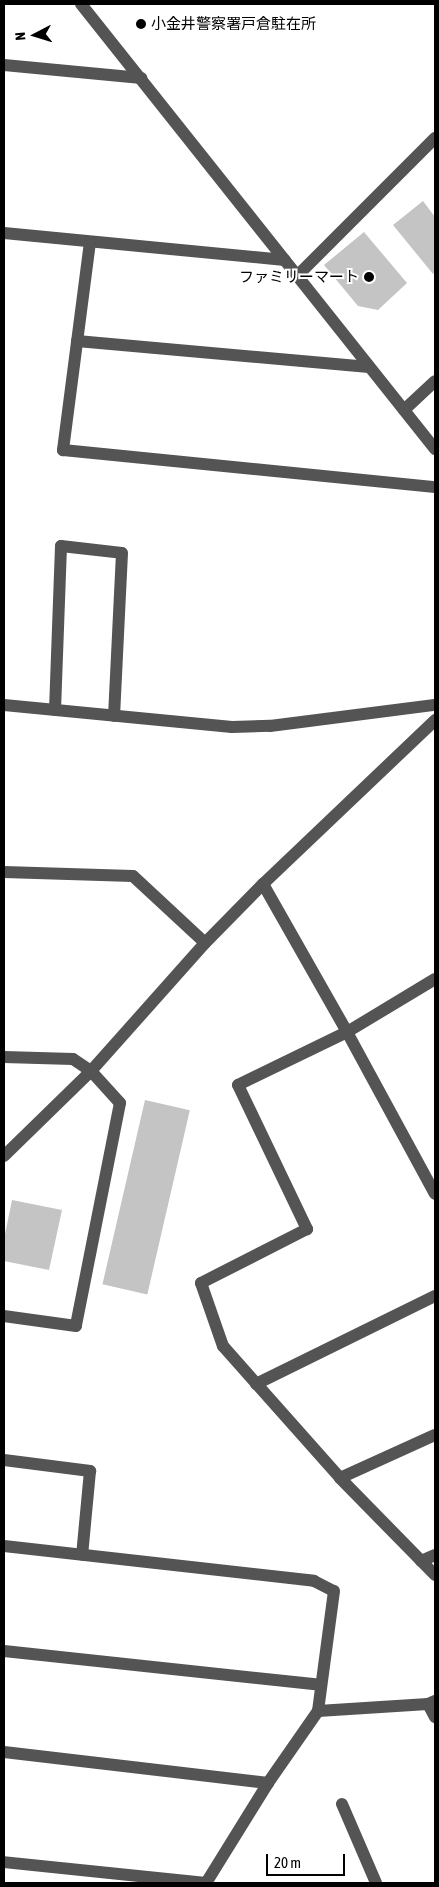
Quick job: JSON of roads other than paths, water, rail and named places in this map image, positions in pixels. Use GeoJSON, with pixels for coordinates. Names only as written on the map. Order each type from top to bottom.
{"type":"FeatureCollection","features":[{"type":"Feature","properties":{"kind":"street"},"geometry":{"type":"LineString","coordinates":[[81,4],[435,449]]}},
{"type":"Feature","properties":{"kind":"street"},"geometry":{"type":"LineString","coordinates":[[4,65],[141,78]]}},
{"type":"Feature","properties":{"kind":"street"},"geometry":{"type":"LineString","coordinates":[[298,275],[435,138]]}},
{"type":"Feature","properties":{"kind":"street"},"geometry":{"type":"LineString","coordinates":[[4,233],[285,260]]}},
{"type":"Feature","properties":{"kind":"street"},"geometry":{"type":"LineString","coordinates":[[90,242],[63,450],[435,487]]}},
{"type":"Feature","properties":{"kind":"street"},"geometry":{"type":"LineString","coordinates":[[77,341],[369,367]]}},
{"type":"Feature","properties":{"kind":"street"},"geometry":{"type":"LineString","coordinates":[[404,410],[435,381]]}},
{"type":"Feature","properties":{"kind":"street"},"geometry":{"type":"LineString","coordinates":[[55,710],[61,546],[122,553],[114,716]]}},
{"type":"Feature","properties":{"kind":"street"},"geometry":{"type":"LineString","coordinates":[[4,704],[232,727],[270,726],[435,705]]}},
{"type":"Feature","properties":{"kind":"street"},"geometry":{"type":"LineString","coordinates":[[4,1156],[91,1071],[205,943],[263,884],[435,720]]}},
{"type":"Feature","properties":{"kind":"street"},"geometry":{"type":"LineString","coordinates":[[4,872],[133,876],[205,943]]}},
{"type":"Feature","properties":{"kind":"street"},"geometry":{"type":"LineString","coordinates":[[263,884],[347,1032],[430,1170],[435,1194]]}},
{"type":"Feature","properties":{"kind":"street"},"geometry":{"type":"LineString","coordinates":[[435,979],[347,1032],[238,1086],[308,1229],[201,1283],[223,1346],[340,1478],[435,1575]]}},
{"type":"Feature","properties":{"kind":"street"},"geometry":{"type":"LineString","coordinates":[[4,1057],[73,1059],[91,1071],[120,1103],[76,1326],[4,1316]]}},
{"type":"Feature","properties":{"kind":"street"},"geometry":{"type":"LineString","coordinates":[[256,1384],[435,1296]]}},
{"type":"Feature","properties":{"kind":"street"},"geometry":{"type":"LineString","coordinates":[[340,1478],[435,1435]]}},
{"type":"Feature","properties":{"kind":"street"},"geometry":{"type":"LineString","coordinates":[[4,1460],[90,1471],[82,1554]]}},
{"type":"Feature","properties":{"kind":"street"},"geometry":{"type":"LineString","coordinates":[[4,1546],[314,1581],[334,1591],[318,1711],[268,1783],[206,1883],[4,1862]]}},
{"type":"Feature","properties":{"kind":"street"},"geometry":{"type":"LineString","coordinates":[[421,1561],[435,1555]]}},
{"type":"Feature","properties":{"kind":"street"},"geometry":{"type":"LineString","coordinates":[[4,1651],[320,1685]]}},
{"type":"Feature","properties":{"kind":"street"},"geometry":{"type":"LineString","coordinates":[[318,1711],[432,1702],[435,1717]]}},
{"type":"Feature","properties":{"kind":"street"},"geometry":{"type":"LineString","coordinates":[[4,1752],[268,1783]]}},
{"type":"Feature","properties":{"kind":"street"},"geometry":{"type":"LineString","coordinates":[[342,1804],[376,1883]]}},
{"type":"Feature","properties":{"kind":"place","name":"小金井警察署戸倉駐在所"},"geometry":{"type":"Point","coordinates":[141,24]}},
{"type":"Feature","properties":{"kind":"place","name":"ファミリーマート"},"geometry":{"type":"Point","coordinates":[369,277]}}]}
